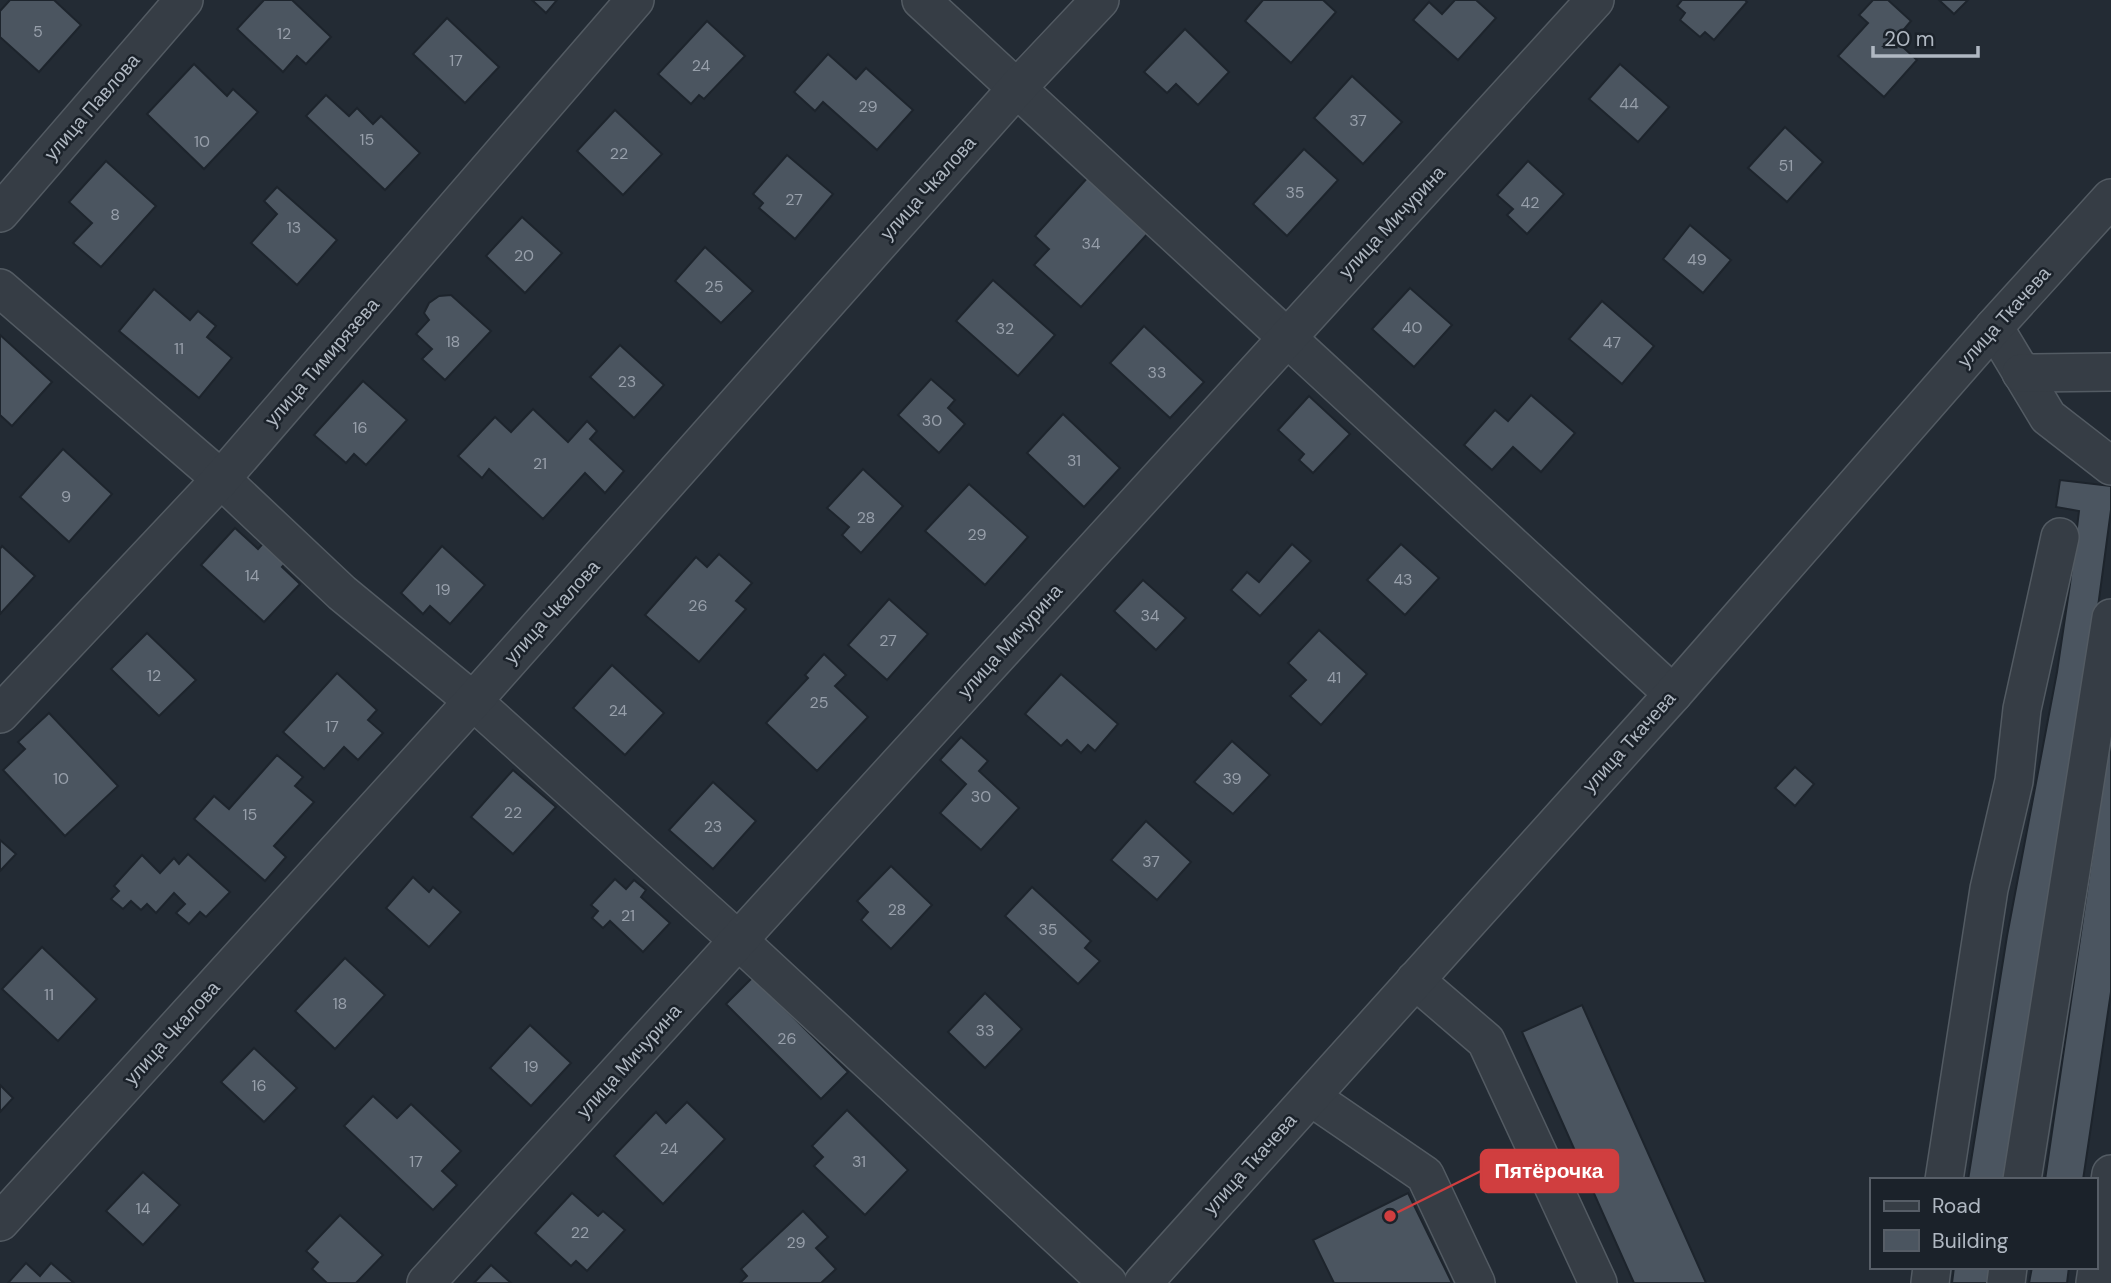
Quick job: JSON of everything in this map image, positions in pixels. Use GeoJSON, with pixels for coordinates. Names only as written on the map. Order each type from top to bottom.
{"type":"FeatureCollection","features":[{"type":"Feature","properties":{"kind":"street","name":"улица Павлова"},"geometry":{"type":"LineString","coordinates":[[0,213],[184,0]]}},
{"type":"Feature","properties":{"kind":"street","name":"улица Тимирязева"},"geometry":{"type":"LineString","coordinates":[[0,714],[221,480],[635,0]]}},
{"type":"Feature","properties":{"kind":"street"},"geometry":{"type":"LineString","coordinates":[[921,0],[1672,694]]}},
{"type":"Feature","properties":{"kind":"street","name":"улица Чкалова"},"geometry":{"type":"LineString","coordinates":[[0,1222],[473,701],[1017,89],[1100,0]]}},
{"type":"Feature","properties":{"kind":"street","name":"улица Мичурина"},"geometry":{"type":"LineString","coordinates":[[425,1283],[1595,0]]}},
{"type":"Feature","properties":{"kind":"street","name":"улица Ткачева"},"geometry":{"type":"LineString","coordinates":[[1143,1283],[1672,694],[1994,327],[2111,198]]}},
{"type":"Feature","properties":{"kind":"street"},"geometry":{"type":"LineString","coordinates":[[0,288],[221,480],[342,593],[473,701],[739,941],[1108,1283]]}},
{"type":"Feature","properties":{"kind":"street"},"geometry":{"type":"LineString","coordinates":[[1994,327],[2048,417],[2111,466]]}},
{"type":"Feature","properties":{"kind":"street"},"geometry":{"type":"LineString","coordinates":[[2021,373],[2111,372]]}},
{"type":"Feature","properties":{"kind":"street"},"geometry":{"type":"LineString","coordinates":[[1944,1178],[1989,889],[2014,780],[2022,709],[2060,537]]}},
{"type":"Feature","properties":{"kind":"street"},"geometry":{"type":"LineString","coordinates":[[2022,1178],[2111,618]]}},
{"type":"Feature","properties":{"kind":"street"},"geometry":{"type":"LineString","coordinates":[[1415,980],[1486,1041],[1598,1283]]}},
{"type":"Feature","properties":{"kind":"street"},"geometry":{"type":"LineString","coordinates":[[1311,1097],[1425,1175],[1476,1283]]}},
{"type":"Feature","properties":{"kind":"street"},"geometry":{"type":"LineString","coordinates":[[2095,1283],[2111,1174]]}},
{"type":"Feature","properties":{"kind":"building"},"geometry":{"type":"Polygon","coordinates":[[[10,0],[54,0],[81,25],[39,72],[0,37],[0,11],[10,0]]]}},
{"type":"Feature","properties":{"kind":"building"},"geometry":{"type":"Polygon","coordinates":[[[264,0],[292,0],[331,37],[306,64],[297,56],[283,72],[237,29],[264,0]]]}},
{"type":"Feature","properties":{"kind":"building"},"geometry":{"type":"Polygon","coordinates":[[[532,0],[557,0],[546,13],[532,0]]]}},
{"type":"Feature","properties":{"kind":"building"},"geometry":{"type":"Polygon","coordinates":[[[1263,0],[1323,0],[1336,12],[1291,63],[1245,21],[1263,0]]]}},
{"type":"Feature","properties":{"kind":"building"},"geometry":{"type":"Polygon","coordinates":[[[1455,0],[1476,0],[1496,18],[1458,60],[1413,20],[1429,2],[1442,14],[1455,0]]]}},
{"type":"Feature","properties":{"kind":"building"},"geometry":{"type":"Polygon","coordinates":[[[1682,0],[1747,2],[1714,40],[1705,32],[1700,37],[1680,20],[1685,13],[1677,6],[1682,0]]]}},
{"type":"Feature","properties":{"kind":"building"},"geometry":{"type":"Polygon","coordinates":[[[1873,0],[1888,0],[1911,21],[1895,40],[1917,60],[1884,97],[1838,56],[1868,23],[1859,15],[1873,0]]]}},
{"type":"Feature","properties":{"kind":"building"},"geometry":{"type":"Polygon","coordinates":[[[1939,0],[1968,0],[1954,14],[1939,0]]]}},
{"type":"Feature","properties":{"kind":"building"},"geometry":{"type":"Polygon","coordinates":[[[447,18],[499,67],[465,103],[413,54],[447,18]]]}},
{"type":"Feature","properties":{"kind":"building"},"geometry":{"type":"Polygon","coordinates":[[[707,21],[745,56],[704,99],[699,95],[691,104],[658,74],[707,21]]]}},
{"type":"Feature","properties":{"kind":"building"},"geometry":{"type":"Polygon","coordinates":[[[1185,29],[1229,72],[1198,105],[1176,84],[1167,93],[1144,72],[1185,29]]]}},
{"type":"Feature","properties":{"kind":"building"},"geometry":{"type":"Polygon","coordinates":[[[828,54],[856,79],[866,68],[913,110],[877,150],[823,102],[815,111],[794,92],[828,54]]]}},
{"type":"Feature","properties":{"kind":"building"},"geometry":{"type":"Polygon","coordinates":[[[194,64],[227,96],[233,89],[258,112],[204,169],[147,114],[194,64]]]}},
{"type":"Feature","properties":{"kind":"building"},"geometry":{"type":"Polygon","coordinates":[[[1620,64],[1669,107],[1638,142],[1589,99],[1620,64]]]}},
{"type":"Feature","properties":{"kind":"building"},"geometry":{"type":"Polygon","coordinates":[[[1352,76],[1402,122],[1363,164],[1314,118],[1352,76]]]}},
{"type":"Feature","properties":{"kind":"building"},"geometry":{"type":"Polygon","coordinates":[[[326,95],[349,116],[357,108],[373,124],[381,116],[420,153],[385,190],[306,116],[326,95]]]}},
{"type":"Feature","properties":{"kind":"building"},"geometry":{"type":"Polygon","coordinates":[[[615,110],[662,154],[623,195],[577,151],[615,110]]]}},
{"type":"Feature","properties":{"kind":"building"},"geometry":{"type":"Polygon","coordinates":[[[1785,127],[1823,162],[1787,202],[1748,168],[1785,127]]]}},
{"type":"Feature","properties":{"kind":"building"},"geometry":{"type":"Polygon","coordinates":[[[1304,149],[1338,180],[1287,236],[1253,204],[1304,149]]]}},
{"type":"Feature","properties":{"kind":"building"},"geometry":{"type":"Polygon","coordinates":[[[787,155],[833,194],[795,239],[759,208],[763,203],[753,194],[787,155]]]}},
{"type":"Feature","properties":{"kind":"building"},"geometry":{"type":"Polygon","coordinates":[[[106,161],[156,206],[101,267],[73,243],[92,223],[69,202],[106,161]]]}},
{"type":"Feature","properties":{"kind":"building"},"geometry":{"type":"Polygon","coordinates":[[[1528,161],[1564,194],[1527,234],[1507,215],[1513,209],[1497,195],[1528,161]]]}},
{"type":"Feature","properties":{"kind":"building"},"geometry":{"type":"Polygon","coordinates":[[[1089,176],[1150,231],[1081,307],[1034,265],[1049,249],[1035,236],[1089,176]]]}},
{"type":"Feature","properties":{"kind":"building"},"geometry":{"type":"Polygon","coordinates":[[[277,187],[337,240],[297,285],[251,243],[277,214],[264,201],[277,187]]]}},
{"type":"Feature","properties":{"kind":"building"},"geometry":{"type":"Polygon","coordinates":[[[522,217],[562,253],[525,293],[486,256],[522,217]]]}},
{"type":"Feature","properties":{"kind":"building"},"geometry":{"type":"Polygon","coordinates":[[[1690,225],[1731,260],[1703,293],[1663,259],[1690,225]]]}},
{"type":"Feature","properties":{"kind":"building"},"geometry":{"type":"Polygon","coordinates":[[[705,247],[753,291],[721,323],[675,281],[705,247]]]}},
{"type":"Feature","properties":{"kind":"building"},"geometry":{"type":"Polygon","coordinates":[[[993,280],[1055,335],[1018,376],[956,321],[993,280]]]}},
{"type":"Feature","properties":{"kind":"building"},"geometry":{"type":"Polygon","coordinates":[[[1410,288],[1452,325],[1414,367],[1372,329],[1410,288]]]}},
{"type":"Feature","properties":{"kind":"building"},"geometry":{"type":"Polygon","coordinates":[[[154,289],[190,320],[198,311],[216,326],[207,337],[232,358],[199,398],[119,331],[154,289]]]}},
{"type":"Feature","properties":{"kind":"building"},"geometry":{"type":"Polygon","coordinates":[[[451,295],[491,331],[445,380],[422,359],[432,349],[416,334],[429,320],[424,313],[429,303],[439,296],[451,295]]]}},
{"type":"Feature","properties":{"kind":"building"},"geometry":{"type":"Polygon","coordinates":[[[1602,301],[1654,346],[1622,384],[1569,339],[1602,301]]]}},
{"type":"Feature","properties":{"kind":"building"},"geometry":{"type":"Polygon","coordinates":[[[1144,326],[1204,382],[1170,418],[1110,363],[1144,326]]]}},
{"type":"Feature","properties":{"kind":"building"},"geometry":{"type":"Polygon","coordinates":[[[0,335],[52,382],[12,426],[0,415],[0,335]]]}},
{"type":"Feature","properties":{"kind":"building"},"geometry":{"type":"Polygon","coordinates":[[[620,345],[664,385],[634,418],[590,377],[620,345]]]}},
{"type":"Feature","properties":{"kind":"building"},"geometry":{"type":"Polygon","coordinates":[[[931,379],[955,400],[948,408],[965,424],[939,453],[898,415],[931,379]]]}},
{"type":"Feature","properties":{"kind":"building"},"geometry":{"type":"Polygon","coordinates":[[[363,381],[407,420],[366,465],[354,454],[346,463],[314,435],[363,381]]]}},
{"type":"Feature","properties":{"kind":"building"},"geometry":{"type":"Polygon","coordinates":[[[1531,395],[1575,433],[1541,472],[1513,447],[1492,470],[1464,445],[1495,410],[1508,421],[1531,395]]]}},
{"type":"Feature","properties":{"kind":"building"},"geometry":{"type":"Polygon","coordinates":[[[1309,396],[1350,434],[1313,473],[1299,460],[1304,454],[1278,430],[1309,396]]]}},
{"type":"Feature","properties":{"kind":"building"},"geometry":{"type":"Polygon","coordinates":[[[533,409],[568,442],[587,421],[597,431],[590,439],[624,471],[605,493],[585,473],[543,519],[489,469],[482,478],[458,456],[495,417],[511,432],[533,409]]]}},
{"type":"Feature","properties":{"kind":"building"},"geometry":{"type":"Polygon","coordinates":[[[1063,414],[1120,468],[1084,507],[1027,453],[1063,414]]]}},
{"type":"Feature","properties":{"kind":"building"},"geometry":{"type":"Polygon","coordinates":[[[63,449],[112,494],[69,542],[20,497],[63,449]]]}},
{"type":"Feature","properties":{"kind":"building"},"geometry":{"type":"Polygon","coordinates":[[[863,469],[903,506],[861,553],[842,535],[849,527],[827,508],[863,469]]]}},
{"type":"Feature","properties":{"kind":"building"},"geometry":{"type":"Polygon","coordinates":[[[2060,480],[2111,486],[2111,510],[2089,674],[2004,1178],[1968,1178],[2007,936],[2057,672],[2070,584],[2079,511],[2056,507],[2060,480]]]}},
{"type":"Feature","properties":{"kind":"building"},"geometry":{"type":"Polygon","coordinates":[[[969,484],[1028,537],[985,585],[925,531],[969,484]]]}},
{"type":"Feature","properties":{"kind":"building"},"geometry":{"type":"Polygon","coordinates":[[[235,528],[258,549],[268,538],[290,558],[282,567],[300,584],[264,622],[201,565],[235,528]]]}},
{"type":"Feature","properties":{"kind":"building"},"geometry":{"type":"Polygon","coordinates":[[[1292,544],[1311,561],[1260,616],[1231,590],[1247,572],[1259,582],[1292,544]]]}},
{"type":"Feature","properties":{"kind":"building"},"geometry":{"type":"Polygon","coordinates":[[[1401,544],[1439,578],[1405,615],[1367,580],[1401,544]]]}},
{"type":"Feature","properties":{"kind":"building"},"geometry":{"type":"Polygon","coordinates":[[[2,546],[35,576],[0,614],[0,549],[2,546]]]}},
{"type":"Feature","properties":{"kind":"building"},"geometry":{"type":"Polygon","coordinates":[[[442,546],[485,585],[450,624],[430,606],[423,614],[401,593],[442,546]]]}},
{"type":"Feature","properties":{"kind":"building"},"geometry":{"type":"Polygon","coordinates":[[[719,554],[752,583],[736,601],[746,609],[699,662],[645,615],[696,557],[707,567],[719,554]]]}},
{"type":"Feature","properties":{"kind":"building"},"geometry":{"type":"Polygon","coordinates":[[[1143,580],[1186,618],[1156,650],[1114,611],[1143,580]]]}},
{"type":"Feature","properties":{"kind":"building"},"geometry":{"type":"Polygon","coordinates":[[[889,599],[928,634],[887,680],[848,645],[889,599]]]}},
{"type":"Feature","properties":{"kind":"building"},"geometry":{"type":"Polygon","coordinates":[[[1319,630],[1367,674],[1321,725],[1290,696],[1306,680],[1288,663],[1319,630]]]}},
{"type":"Feature","properties":{"kind":"building"},"geometry":{"type":"Polygon","coordinates":[[[147,633],[196,680],[159,716],[111,669],[147,633]]]}},
{"type":"Feature","properties":{"kind":"building"},"geometry":{"type":"Polygon","coordinates":[[[824,654],[846,675],[835,686],[868,717],[817,771],[766,723],[808,678],[805,675],[824,654]]]}},
{"type":"Feature","properties":{"kind":"building"},"geometry":{"type":"Polygon","coordinates":[[[612,665],[664,713],[625,755],[573,708],[612,665]]]}},
{"type":"Feature","properties":{"kind":"building"},"geometry":{"type":"Polygon","coordinates":[[[337,673],[377,710],[368,720],[383,733],[358,760],[344,747],[324,769],[283,732],[337,673]]]}},
{"type":"Feature","properties":{"kind":"building"},"geometry":{"type":"Polygon","coordinates":[[[1061,674],[1118,724],[1095,751],[1088,745],[1081,753],[1067,740],[1061,746],[1025,714],[1061,674]]]}},
{"type":"Feature","properties":{"kind":"building"},"geometry":{"type":"Polygon","coordinates":[[[49,713],[118,786],[65,836],[3,770],[25,749],[18,742],[49,713]]]}},
{"type":"Feature","properties":{"kind":"building"},"geometry":{"type":"Polygon","coordinates":[[[2111,726],[2111,992],[2083,1178],[2045,1178],[2111,726]]]}},
{"type":"Feature","properties":{"kind":"building"},"geometry":{"type":"Polygon","coordinates":[[[961,737],[988,761],[979,771],[1019,808],[981,850],[940,813],[966,784],[940,760],[961,737]]]}},
{"type":"Feature","properties":{"kind":"building"},"geometry":{"type":"Polygon","coordinates":[[[1232,741],[1270,775],[1233,814],[1194,782],[1232,741]]]}},
{"type":"Feature","properties":{"kind":"building"},"geometry":{"type":"Polygon","coordinates":[[[277,755],[303,777],[295,786],[314,802],[274,846],[286,857],[265,881],[194,819],[214,796],[229,809],[277,755]]]}},
{"type":"Feature","properties":{"kind":"building"},"geometry":{"type":"Polygon","coordinates":[[[1795,767],[1814,784],[1795,806],[1775,788],[1795,767]]]}},
{"type":"Feature","properties":{"kind":"building"},"geometry":{"type":"Polygon","coordinates":[[[513,770],[556,807],[513,854],[471,817],[513,770]]]}},
{"type":"Feature","properties":{"kind":"building"},"geometry":{"type":"Polygon","coordinates":[[[713,782],[756,821],[713,869],[669,830],[713,782]]]}},
{"type":"Feature","properties":{"kind":"building"},"geometry":{"type":"Polygon","coordinates":[[[1146,821],[1191,862],[1157,900],[1111,860],[1146,821]]]}},
{"type":"Feature","properties":{"kind":"building"},"geometry":{"type":"Polygon","coordinates":[[[0,840],[16,854],[0,871],[0,840]]]}},
{"type":"Feature","properties":{"kind":"building"},"geometry":{"type":"Polygon","coordinates":[[[188,854],[230,892],[206,917],[200,912],[189,924],[176,913],[185,904],[174,893],[156,913],[147,904],[141,910],[131,901],[123,909],[111,899],[119,891],[114,886],[142,855],[160,873],[174,858],[179,864],[188,854]]]}},
{"type":"Feature","properties":{"kind":"building"},"geometry":{"type":"Polygon","coordinates":[[[891,866],[932,905],[891,949],[861,920],[868,912],[857,901],[891,866]]]}},
{"type":"Feature","properties":{"kind":"building"},"geometry":{"type":"Polygon","coordinates":[[[413,877],[429,892],[433,887],[461,912],[429,947],[386,908],[413,877]]]}},
{"type":"Feature","properties":{"kind":"building"},"geometry":{"type":"Polygon","coordinates":[[[615,879],[626,889],[634,880],[646,890],[641,897],[670,923],[643,952],[610,921],[603,928],[592,918],[598,911],[591,905],[615,879]]]}},
{"type":"Feature","properties":{"kind":"building"},"geometry":{"type":"Polygon","coordinates":[[[1032,887],[1091,941],[1085,948],[1100,961],[1078,984],[1005,916],[1032,887]]]}},
{"type":"Feature","properties":{"kind":"building"},"geometry":{"type":"Polygon","coordinates":[[[42,947],[97,999],[58,1041],[2,989],[42,947]]]}},
{"type":"Feature","properties":{"kind":"building"},"geometry":{"type":"Polygon","coordinates":[[[345,958],[385,995],[335,1049],[295,1011],[345,958]]]}},
{"type":"Feature","properties":{"kind":"building"},"geometry":{"type":"Polygon","coordinates":[[[753,977],[848,1072],[821,1099],[726,1004],[753,977]]]}},
{"type":"Feature","properties":{"kind":"building"},"geometry":{"type":"Polygon","coordinates":[[[985,993],[1022,1029],[985,1068],[948,1032],[985,993]]]}},
{"type":"Feature","properties":{"kind":"building"},"geometry":{"type":"Polygon","coordinates":[[[1582,1005],[1706,1283],[1634,1283],[1522,1032],[1582,1005]]]}},
{"type":"Feature","properties":{"kind":"building"},"geometry":{"type":"Polygon","coordinates":[[[530,1025],[571,1063],[531,1106],[490,1068],[530,1025]]]}},
{"type":"Feature","properties":{"kind":"building"},"geometry":{"type":"Polygon","coordinates":[[[254,1048],[297,1088],[264,1122],[221,1082],[254,1048]]]}},
{"type":"Feature","properties":{"kind":"building"},"geometry":{"type":"Polygon","coordinates":[[[0,1085],[13,1098],[0,1112],[0,1085]]]}},
{"type":"Feature","properties":{"kind":"building"},"geometry":{"type":"Polygon","coordinates":[[[373,1096],[397,1118],[411,1104],[461,1151],[442,1171],[457,1185],[433,1210],[344,1126],[373,1096]]]}},
{"type":"Feature","properties":{"kind":"building"},"geometry":{"type":"Polygon","coordinates":[[[687,1102],[725,1139],[663,1204],[614,1156],[656,1112],[666,1123],[687,1102]]]}},
{"type":"Feature","properties":{"kind":"building"},"geometry":{"type":"Polygon","coordinates":[[[847,1110],[908,1170],[865,1215],[814,1166],[823,1157],[812,1146],[847,1110]]]}},
{"type":"Feature","properties":{"kind":"building"},"geometry":{"type":"Polygon","coordinates":[[[143,1172],[180,1205],[143,1245],[106,1211],[143,1172]]]}},
{"type":"Feature","properties":{"kind":"building"},"geometry":{"type":"Polygon","coordinates":[[[572,1193],[598,1216],[603,1211],[625,1230],[587,1271],[576,1261],[571,1266],[535,1233],[572,1193]]]}},
{"type":"Feature","properties":{"kind":"building"},"geometry":{"type":"Polygon","coordinates":[[[1408,1193],[1452,1283],[1334,1283],[1313,1240],[1408,1193]]]}},
{"type":"Feature","properties":{"kind":"building"},"geometry":{"type":"Polygon","coordinates":[[[803,1211],[828,1237],[816,1248],[836,1269],[821,1283],[740,1283],[747,1276],[741,1269],[803,1211]]]}},
{"type":"Feature","properties":{"kind":"building"},"geometry":{"type":"Polygon","coordinates":[[[340,1215],[383,1255],[356,1283],[327,1283],[312,1269],[318,1262],[306,1251],[340,1215]]]}},
{"type":"Feature","properties":{"kind":"building"},"geometry":{"type":"Polygon","coordinates":[[[26,1263],[40,1276],[51,1263],[74,1283],[8,1283],[26,1263]]]}},
{"type":"Feature","properties":{"kind":"building"},"geometry":{"type":"Polygon","coordinates":[[[491,1265],[511,1283],[474,1283],[491,1265]]]}},
{"type":"Feature","properties":{"kind":"building"},"geometry":{"type":"Polygon","coordinates":[[[1954,1269],[1990,1269],[1988,1283],[1952,1283],[1954,1269]]]}},
{"type":"Feature","properties":{"kind":"building"},"geometry":{"type":"Polygon","coordinates":[[[2032,1269],[2069,1269],[2067,1283],[2029,1283],[2032,1269]]]}},
{"type":"Feature","properties":{"kind":"place","name":"Пятёрочка"},"geometry":{"type":"Point","coordinates":[1390,1216]}}]}
